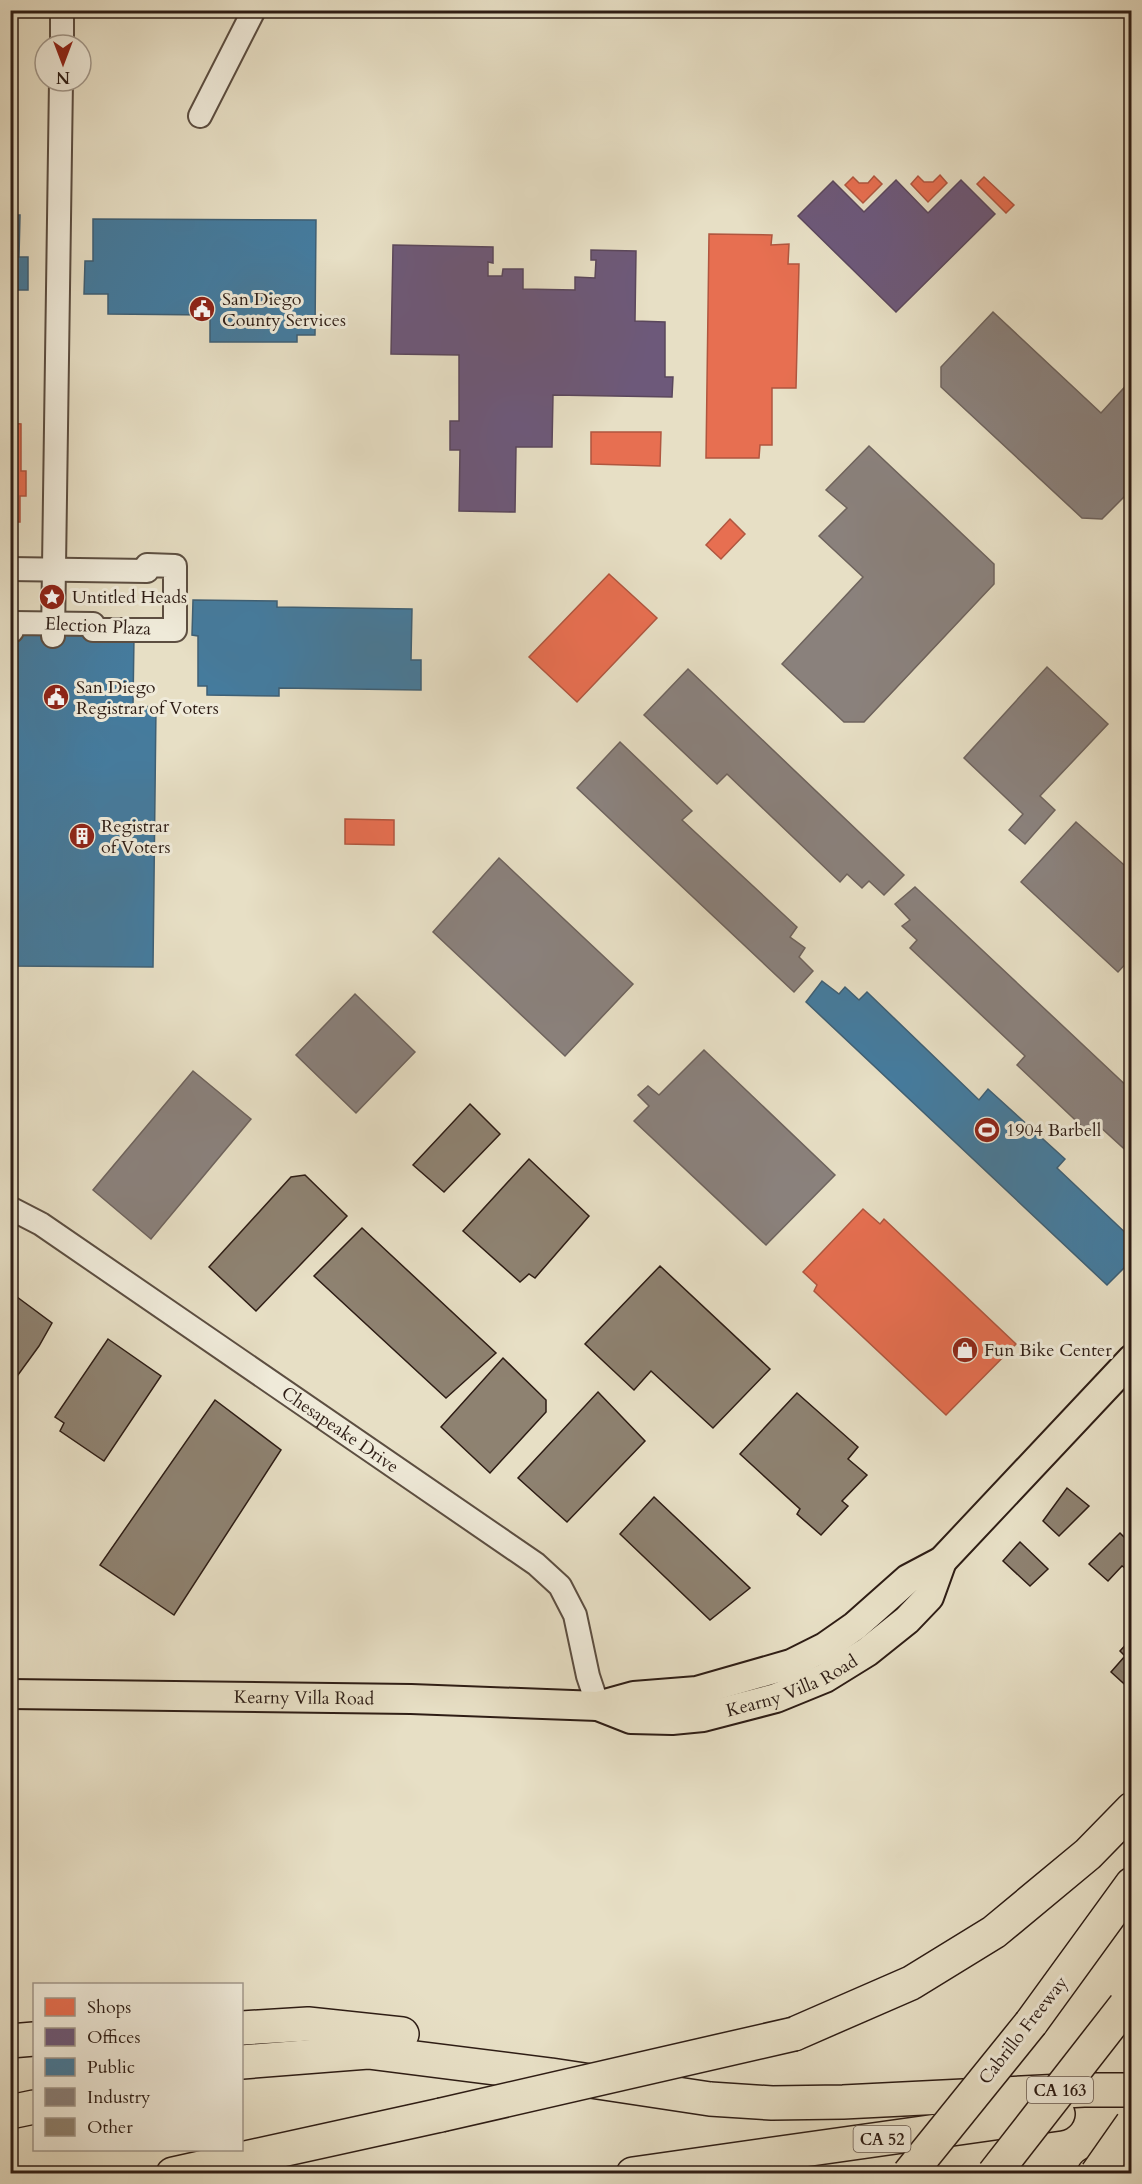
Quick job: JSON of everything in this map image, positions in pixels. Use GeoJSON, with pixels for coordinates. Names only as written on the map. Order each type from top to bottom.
{"type":"FeatureCollection","features":[{"type":"Feature","properties":{"kind":"highway"},"geometry":{"type":"LineString","coordinates":[[173,2174],[794,2034],[911,1983],[994,1932],[1088,1854],[1131,1809]]}},
{"type":"Feature","properties":{"kind":"highway","name":"Cabrillo Freeway"},"geometry":{"type":"LineString","coordinates":[[909,2174],[1031,2024],[1131,1884]]}},
{"type":"Feature","properties":{"kind":"highway","name":"CA 163"},"geometry":{"type":"LineString","coordinates":[[994,2174],[1128,2002]]}},
{"type":"Feature","properties":{"kind":"highway"},"geometry":{"type":"LineString","coordinates":[[243,2028],[308,2024],[435,2038],[551,2074]]}},
{"type":"Feature","properties":{"kind":"highway"},"geometry":{"type":"LineString","coordinates":[[10,2041],[33,2040]]}},
{"type":"Feature","properties":{"kind":"highway"},"geometry":{"type":"LineString","coordinates":[[243,2062],[368,2052],[551,2074],[710,2099],[772,2103],[1131,2090]]}},
{"type":"Feature","properties":{"kind":"highway","name":"CA 52"},"geometry":{"type":"LineString","coordinates":[[633,2174],[1131,2104]]}},
{"type":"Feature","properties":{"kind":"highway"},"geometry":{"type":"LineString","coordinates":[[10,2112],[33,2107]]}},
{"type":"Feature","properties":{"kind":"highway"},"geometry":{"type":"LineString","coordinates":[[1096,2174],[1131,2124]]}},
{"type":"Feature","properties":{"kind":"highway"},"geometry":{"type":"LineString","coordinates":[[1096,2174],[1131,2170]]}},
{"type":"Feature","properties":{"kind":"main road","name":"Kearny Villa Road"},"geometry":{"type":"LineString","coordinates":[[10,1695],[411,1699],[598,1706],[634,1696],[697,1690],[790,1664],[825,1647],[855,1626],[908,1579],[942,1561],[1131,1359]]}},
{"type":"Feature","properties":{"kind":"street"},"geometry":{"type":"LineString","coordinates":[[62,10],[62,33]]}},
{"type":"Feature","properties":{"kind":"street"},"geometry":{"type":"LineString","coordinates":[[200,116],[254,10]]}},
{"type":"Feature","properties":{"kind":"street"},"geometry":{"type":"LineString","coordinates":[[53,630],[61,93]]}},
{"type":"Feature","properties":{"kind":"street","name":"Election Plaza"},"geometry":{"type":"LineString","coordinates":[[10,569],[147,571],[147,565],[176,566],[175,630],[93,630],[93,624],[53,630],[13,623],[12,631],[10,631]]}},
{"type":"Feature","properties":{"kind":"street","name":"Chesapeake Drive"},"geometry":{"type":"LineString","coordinates":[[10,1208],[41,1224],[536,1564],[560,1586],[575,1615],[588,1676],[598,1706]]}},
{"type":"Feature","properties":{"kind":"building: Shops"},"geometry":{"type":"Polygon","coordinates":[[[940,175],[947,183],[928,202],[911,184],[918,176],[924,182],[933,182],[940,175]]]}},
{"type":"Feature","properties":{"kind":"building: Shops"},"geometry":{"type":"Polygon","coordinates":[[[874,176],[882,184],[863,203],[845,185],[853,177],[859,183],[868,183],[874,176]]]}},
{"type":"Feature","properties":{"kind":"building: Shops"},"geometry":{"type":"Polygon","coordinates":[[[984,177],[1014,205],[1006,213],[977,184],[984,177]]]}},
{"type":"Feature","properties":{"kind":"building: Shops"},"geometry":{"type":"Polygon","coordinates":[[[709,234],[772,235],[771,245],[789,244],[788,264],[799,264],[796,388],[772,388],[772,445],[760,445],[759,458],[706,458],[709,234]]]}},
{"type":"Feature","properties":{"kind":"building: Shops"},"geometry":{"type":"Polygon","coordinates":[[[10,423],[21,424],[21,471],[26,471],[26,496],[20,496],[20,522],[10,522],[10,423]]]}},
{"type":"Feature","properties":{"kind":"building: Shops"},"geometry":{"type":"Polygon","coordinates":[[[591,432],[661,432],[660,466],[591,464],[591,432]]]}},
{"type":"Feature","properties":{"kind":"building: Shops"},"geometry":{"type":"Polygon","coordinates":[[[730,519],[745,534],[721,559],[706,545],[730,519]]]}},
{"type":"Feature","properties":{"kind":"building: Shops"},"geometry":{"type":"Polygon","coordinates":[[[609,574],[657,618],[577,702],[529,657],[609,574]]]}},
{"type":"Feature","properties":{"kind":"building: Shops"},"geometry":{"type":"Polygon","coordinates":[[[345,819],[394,820],[394,845],[345,844],[345,819]]]}},
{"type":"Feature","properties":{"kind":"building: Shops"},"geometry":{"type":"Polygon","coordinates":[[[863,1209],[880,1224],[884,1219],[1016,1344],[946,1415],[814,1291],[817,1285],[803,1272],[863,1209]]]}},
{"type":"Feature","properties":{"kind":"building: Offices"},"geometry":{"type":"Polygon","coordinates":[[[896,180],[928,213],[961,180],[995,214],[896,312],[798,216],[833,181],[864,212],[896,180]]]}},
{"type":"Feature","properties":{"kind":"building: Offices"},"geometry":{"type":"Polygon","coordinates":[[[393,245],[493,247],[493,263],[488,262],[488,276],[502,276],[503,269],[523,269],[523,289],[575,290],[575,277],[595,278],[596,260],[591,260],[591,250],[636,251],[635,321],[665,322],[665,377],[673,377],[672,397],[553,395],[552,447],[516,447],[515,512],[459,511],[460,450],[450,450],[450,421],[459,421],[459,355],[391,354],[393,245]]]}},
{"type":"Feature","properties":{"kind":"building: Public"},"geometry":{"type":"Polygon","coordinates":[[[10,215],[20,215],[19,257],[28,257],[28,290],[10,290],[10,215]]]}},
{"type":"Feature","properties":{"kind":"building: Public"},"geometry":{"type":"Polygon","coordinates":[[[93,219],[316,220],[315,335],[297,335],[297,342],[210,342],[210,315],[108,314],[108,294],[84,294],[85,261],[93,261],[93,219]]]}},
{"type":"Feature","properties":{"kind":"building: Public"},"geometry":{"type":"Polygon","coordinates":[[[193,600],[277,601],[277,607],[412,609],[411,660],[421,660],[421,690],[279,688],[279,696],[207,695],[207,686],[198,686],[198,636],[192,635],[193,600]]]}},
{"type":"Feature","properties":{"kind":"building: Public","name":"Registrar of Voters"},"geometry":{"type":"Polygon","coordinates":[[[13,623],[134,636],[133,706],[156,707],[153,967],[10,966],[10,634],[13,623]]]}},
{"type":"Feature","properties":{"kind":"building: Public","name":"1904 Barbell"},"geometry":{"type":"Polygon","coordinates":[[[822,981],[839,994],[845,987],[859,1000],[867,992],[979,1100],[988,1089],[1065,1159],[1057,1168],[1132,1239],[1132,1260],[1107,1285],[806,1002],[822,981]]]}},
{"type":"Feature","properties":{"kind":"building: Industry"},"geometry":{"type":"Polygon","coordinates":[[[993,312],[1101,413],[1132,379],[1132,489],[1102,519],[1082,518],[941,387],[941,367],[993,312]]]}},
{"type":"Feature","properties":{"kind":"building: Industry"},"geometry":{"type":"Polygon","coordinates":[[[869,446],[994,564],[994,584],[864,722],[844,722],[782,664],[863,577],[819,536],[847,508],[826,490],[869,446]]]}},
{"type":"Feature","properties":{"kind":"building: Industry"},"geometry":{"type":"Polygon","coordinates":[[[1047,667],[1108,724],[1040,796],[1055,810],[1025,844],[1009,830],[1023,814],[964,758],[1047,667]]]}},
{"type":"Feature","properties":{"kind":"building: Industry"},"geometry":{"type":"Polygon","coordinates":[[[688,669],[904,875],[884,895],[869,881],[862,888],[847,874],[840,882],[727,774],[717,784],[644,715],[688,669]]]}},
{"type":"Feature","properties":{"kind":"building: Industry"},"geometry":{"type":"Polygon","coordinates":[[[620,742],[692,811],[682,820],[797,927],[790,937],[805,948],[799,957],[813,971],[794,992],[577,788],[620,742]]]}},
{"type":"Feature","properties":{"kind":"building: Industry"},"geometry":{"type":"Polygon","coordinates":[[[1076,822],[1132,872],[1132,957],[1118,972],[1021,882],[1076,822]]]}},
{"type":"Feature","properties":{"kind":"building: Industry"},"geometry":{"type":"Polygon","coordinates":[[[499,858],[633,984],[565,1056],[433,932],[499,858]]]}},
{"type":"Feature","properties":{"kind":"building: Industry"},"geometry":{"type":"Polygon","coordinates":[[[915,887],[1132,1091],[1132,1156],[1098,1125],[1089,1133],[1017,1065],[1025,1056],[910,948],[917,940],[902,926],[910,920],[895,904],[915,887]]]}},
{"type":"Feature","properties":{"kind":"building: Industry"},"geometry":{"type":"Polygon","coordinates":[[[355,994],[415,1052],[356,1113],[296,1055],[355,994]]]}},
{"type":"Feature","properties":{"kind":"building: Industry"},"geometry":{"type":"Polygon","coordinates":[[[704,1050],[835,1175],[766,1245],[634,1121],[649,1106],[638,1095],[648,1086],[659,1095],[704,1050]]]}},
{"type":"Feature","properties":{"kind":"building: Industry"},"geometry":{"type":"Polygon","coordinates":[[[193,1071],[251,1119],[151,1239],[93,1190],[193,1071]]]}},
{"type":"Feature","properties":{"kind":"building: Other"},"geometry":{"type":"Polygon","coordinates":[[[470,1104],[500,1134],[444,1192],[413,1165],[470,1104]]]}},
{"type":"Feature","properties":{"kind":"building: Other"},"geometry":{"type":"Polygon","coordinates":[[[529,1159],[589,1216],[535,1278],[529,1274],[520,1282],[463,1231],[529,1159]]]}},
{"type":"Feature","properties":{"kind":"building: Other"},"geometry":{"type":"Polygon","coordinates":[[[305,1175],[347,1216],[256,1311],[209,1267],[291,1177],[305,1175]]]}},
{"type":"Feature","properties":{"kind":"building: Other"},"geometry":{"type":"Polygon","coordinates":[[[362,1228],[496,1353],[446,1398],[314,1276],[362,1228]]]}},
{"type":"Feature","properties":{"kind":"building: Other"},"geometry":{"type":"Polygon","coordinates":[[[660,1266],[770,1369],[713,1428],[651,1371],[634,1390],[585,1344],[660,1266]]]}},
{"type":"Feature","properties":{"kind":"building: Other"},"geometry":{"type":"Polygon","coordinates":[[[13,1294],[52,1323],[39,1346],[10,1386],[10,1297],[13,1294]]]}},
{"type":"Feature","properties":{"kind":"building: Other"},"geometry":{"type":"Polygon","coordinates":[[[108,1339],[161,1376],[104,1461],[60,1431],[64,1423],[55,1417],[108,1339]]]}},
{"type":"Feature","properties":{"kind":"building: Other"},"geometry":{"type":"Polygon","coordinates":[[[503,1358],[546,1400],[546,1412],[490,1473],[441,1427],[503,1358]]]}},
{"type":"Feature","properties":{"kind":"building: Other"},"geometry":{"type":"Polygon","coordinates":[[[598,1392],[645,1441],[567,1522],[518,1478],[598,1392]]]}},
{"type":"Feature","properties":{"kind":"building: Other"},"geometry":{"type":"Polygon","coordinates":[[[797,1393],[858,1447],[848,1459],[867,1475],[842,1501],[848,1506],[821,1535],[797,1514],[800,1509],[740,1454],[797,1393]]]}},
{"type":"Feature","properties":{"kind":"building: Other"},"geometry":{"type":"Polygon","coordinates":[[[215,1400],[281,1450],[174,1615],[100,1565],[215,1400]]]}},
{"type":"Feature","properties":{"kind":"building: Other"},"geometry":{"type":"Polygon","coordinates":[[[1067,1488],[1089,1506],[1059,1536],[1043,1521],[1067,1488]]]}},
{"type":"Feature","properties":{"kind":"building: Other"},"geometry":{"type":"Polygon","coordinates":[[[654,1497],[750,1588],[710,1620],[620,1534],[654,1497]]]}},
{"type":"Feature","properties":{"kind":"building: Other"},"geometry":{"type":"Polygon","coordinates":[[[1120,1533],[1132,1545],[1132,1573],[1122,1566],[1108,1581],[1089,1564],[1120,1533]]]}},
{"type":"Feature","properties":{"kind":"building: Other"},"geometry":{"type":"Polygon","coordinates":[[[1020,1542],[1048,1569],[1030,1586],[1003,1561],[1020,1542]]]}},
{"type":"Feature","properties":{"kind":"building: Other"},"geometry":{"type":"Polygon","coordinates":[[[1132,1638],[1132,1691],[1111,1672],[1125,1656],[1120,1651],[1132,1638]]]}},
{"type":"Feature","properties":{"kind":"place","name":"San Diego County Services"},"geometry":{"type":"Point","coordinates":[202,309]}},
{"type":"Feature","properties":{"kind":"place","name":"Untitled Heads"},"geometry":{"type":"Point","coordinates":[52,597]}},
{"type":"Feature","properties":{"kind":"place","name":"San Diego Registrar of Voters"},"geometry":{"type":"Point","coordinates":[56,697]}},
{"type":"Feature","properties":{"kind":"place","name":"Registrar of Voters"},"geometry":{"type":"Point","coordinates":[82,836]}},
{"type":"Feature","properties":{"kind":"place","name":"1904 Barbell"},"geometry":{"type":"Point","coordinates":[987,1130]}},
{"type":"Feature","properties":{"kind":"place","name":"Fun Bike Center"},"geometry":{"type":"Point","coordinates":[965,1350]}}]}
